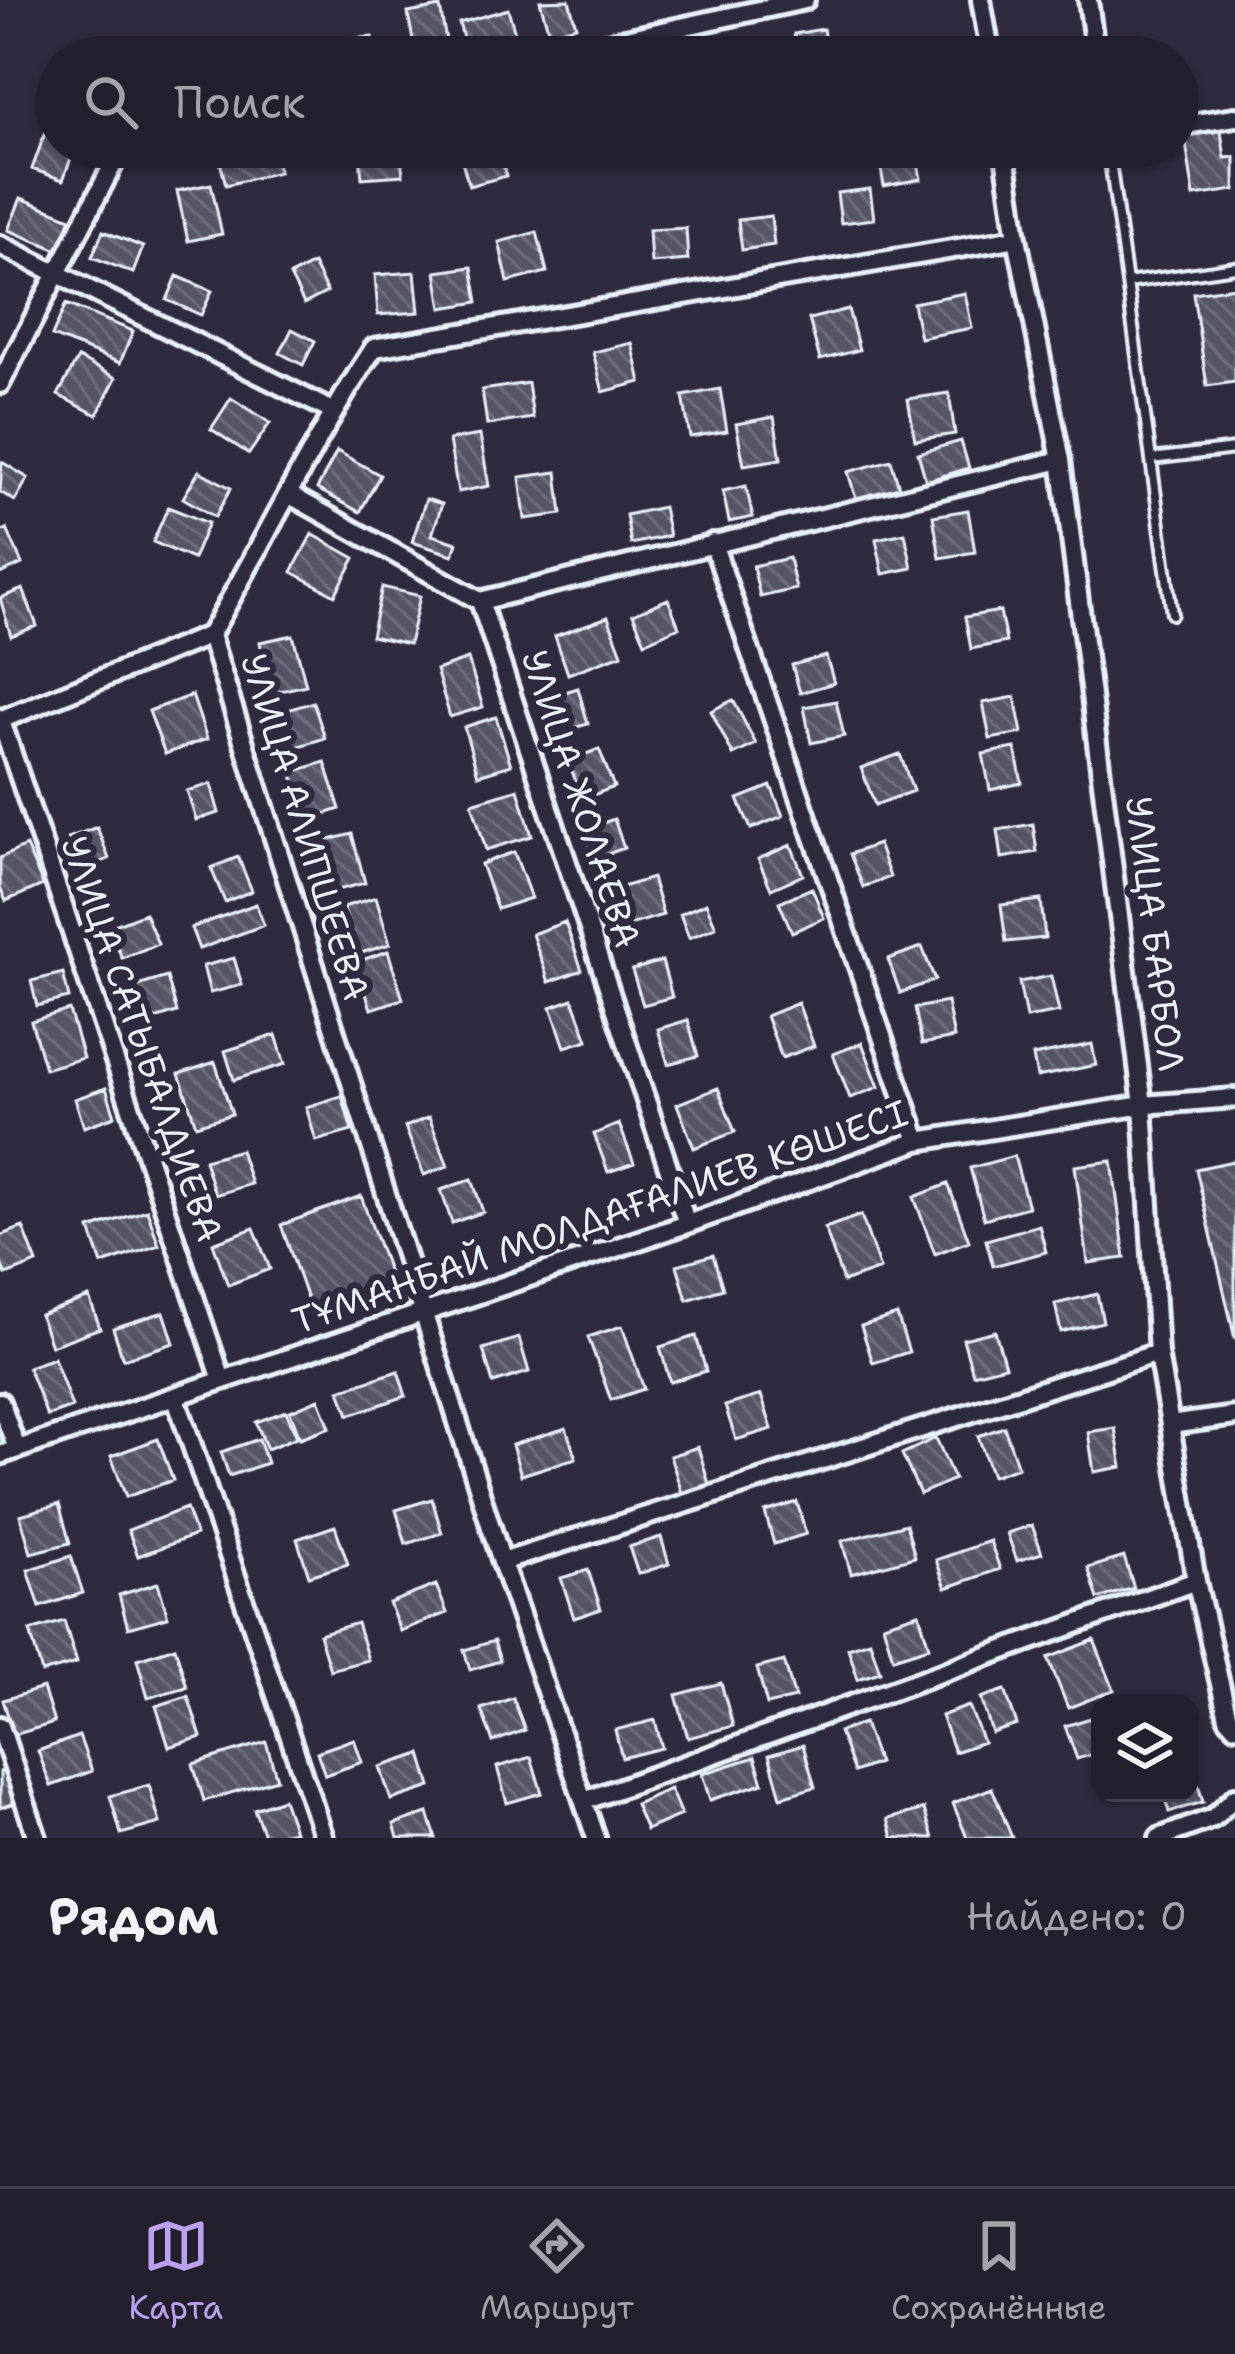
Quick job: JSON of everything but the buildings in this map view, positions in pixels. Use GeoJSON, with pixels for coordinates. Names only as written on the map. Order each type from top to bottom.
{"type":"FeatureCollection","features":[{"type":"Feature","properties":{"kind":"street"},"geometry":{"type":"LineString","coordinates":[[640,36],[805,0]]}},
{"type":"Feature","properties":{"kind":"street"},"geometry":{"type":"LineString","coordinates":[[981,0],[987,36]]}},
{"type":"Feature","properties":{"kind":"street"},"geometry":{"type":"LineString","coordinates":[[1088,0],[1093,36]]}},
{"type":"Feature","properties":{"kind":"street"},"geometry":{"type":"LineString","coordinates":[[1199,123],[1235,117]]}},
{"type":"Feature","properties":{"kind":"street"},"geometry":{"type":"LineString","coordinates":[[0,384],[111,168]]}},
{"type":"Feature","properties":{"kind":"street","name":"УЛИЦА БАРБОЛ"},"geometry":{"type":"LineString","coordinates":[[1007,168],[1061,460],[1143,1105],[1158,1353],[1196,1581],[1228,1718],[1235,1726]]}},
{"type":"Feature","properties":{"kind":"street","name":"УЛИЦА АЛИПШЕЕВА"},"geometry":{"type":"LineString","coordinates":[[596,1838],[502,1562],[210,635],[332,411],[374,348],[1017,238]]}},
{"type":"Feature","properties":{"kind":"street"},"geometry":{"type":"LineString","coordinates":[[0,245],[332,411]]}},
{"type":"Feature","properties":{"kind":"street"},"geometry":{"type":"LineString","coordinates":[[290,495],[480,601],[1061,460]]}},
{"type":"Feature","properties":{"kind":"street"},"geometry":{"type":"LineString","coordinates":[[712,543],[918,1141]]}},
{"type":"Feature","properties":{"kind":"street","name":"УЛИЦА ЖОЛАЕВА"},"geometry":{"type":"LineString","coordinates":[[480,601],[687,1224]]}},
{"type":"Feature","properties":{"kind":"street"},"geometry":{"type":"LineString","coordinates":[[0,719],[210,635]]}},
{"type":"Feature","properties":{"kind":"street","name":"УЛИЦА САТЫБАЛДИЕВА"},"geometry":{"type":"LineString","coordinates":[[0,719],[222,1380]]}},
{"type":"Feature","properties":{"kind":"street","name":"ТҰМАНБАЙ МОЛДАҒАЛИЕВ КӨШЕСІ"},"geometry":{"type":"LineString","coordinates":[[8,1452],[687,1224],[918,1141],[1143,1105],[1235,1099]]}},
{"type":"Feature","properties":{"kind":"street"},"geometry":{"type":"LineString","coordinates":[[502,1562],[1158,1353]]}},
{"type":"Feature","properties":{"kind":"street"},"geometry":{"type":"LineString","coordinates":[[176,1397],[324,1838]]}},
{"type":"Feature","properties":{"kind":"street"},"geometry":{"type":"LineString","coordinates":[[0,1402],[8,1452]]}},
{"type":"Feature","properties":{"kind":"street"},"geometry":{"type":"LineString","coordinates":[[1170,1425],[1235,1416]]}},
{"type":"Feature","properties":{"kind":"street"},"geometry":{"type":"LineString","coordinates":[[584,1801],[1196,1581]]}},
{"type":"Feature","properties":{"kind":"street"},"geometry":{"type":"LineString","coordinates":[[0,1726],[37,1838]]}},
{"type":"Feature","properties":{"kind":"street"},"geometry":{"type":"LineString","coordinates":[[1159,1838],[1213,1818],[1235,1797]]}},
{"type":"Feature","properties":{"kind":"lane"},"geometry":{"type":"LineString","coordinates":[[1111,168],[1172,614]]}},
{"type":"Feature","properties":{"kind":"lane"},"geometry":{"type":"LineString","coordinates":[[1127,283],[1235,267]]}},
{"type":"Feature","properties":{"kind":"lane"},"geometry":{"type":"LineString","coordinates":[[1150,459],[1235,449]]}}]}
